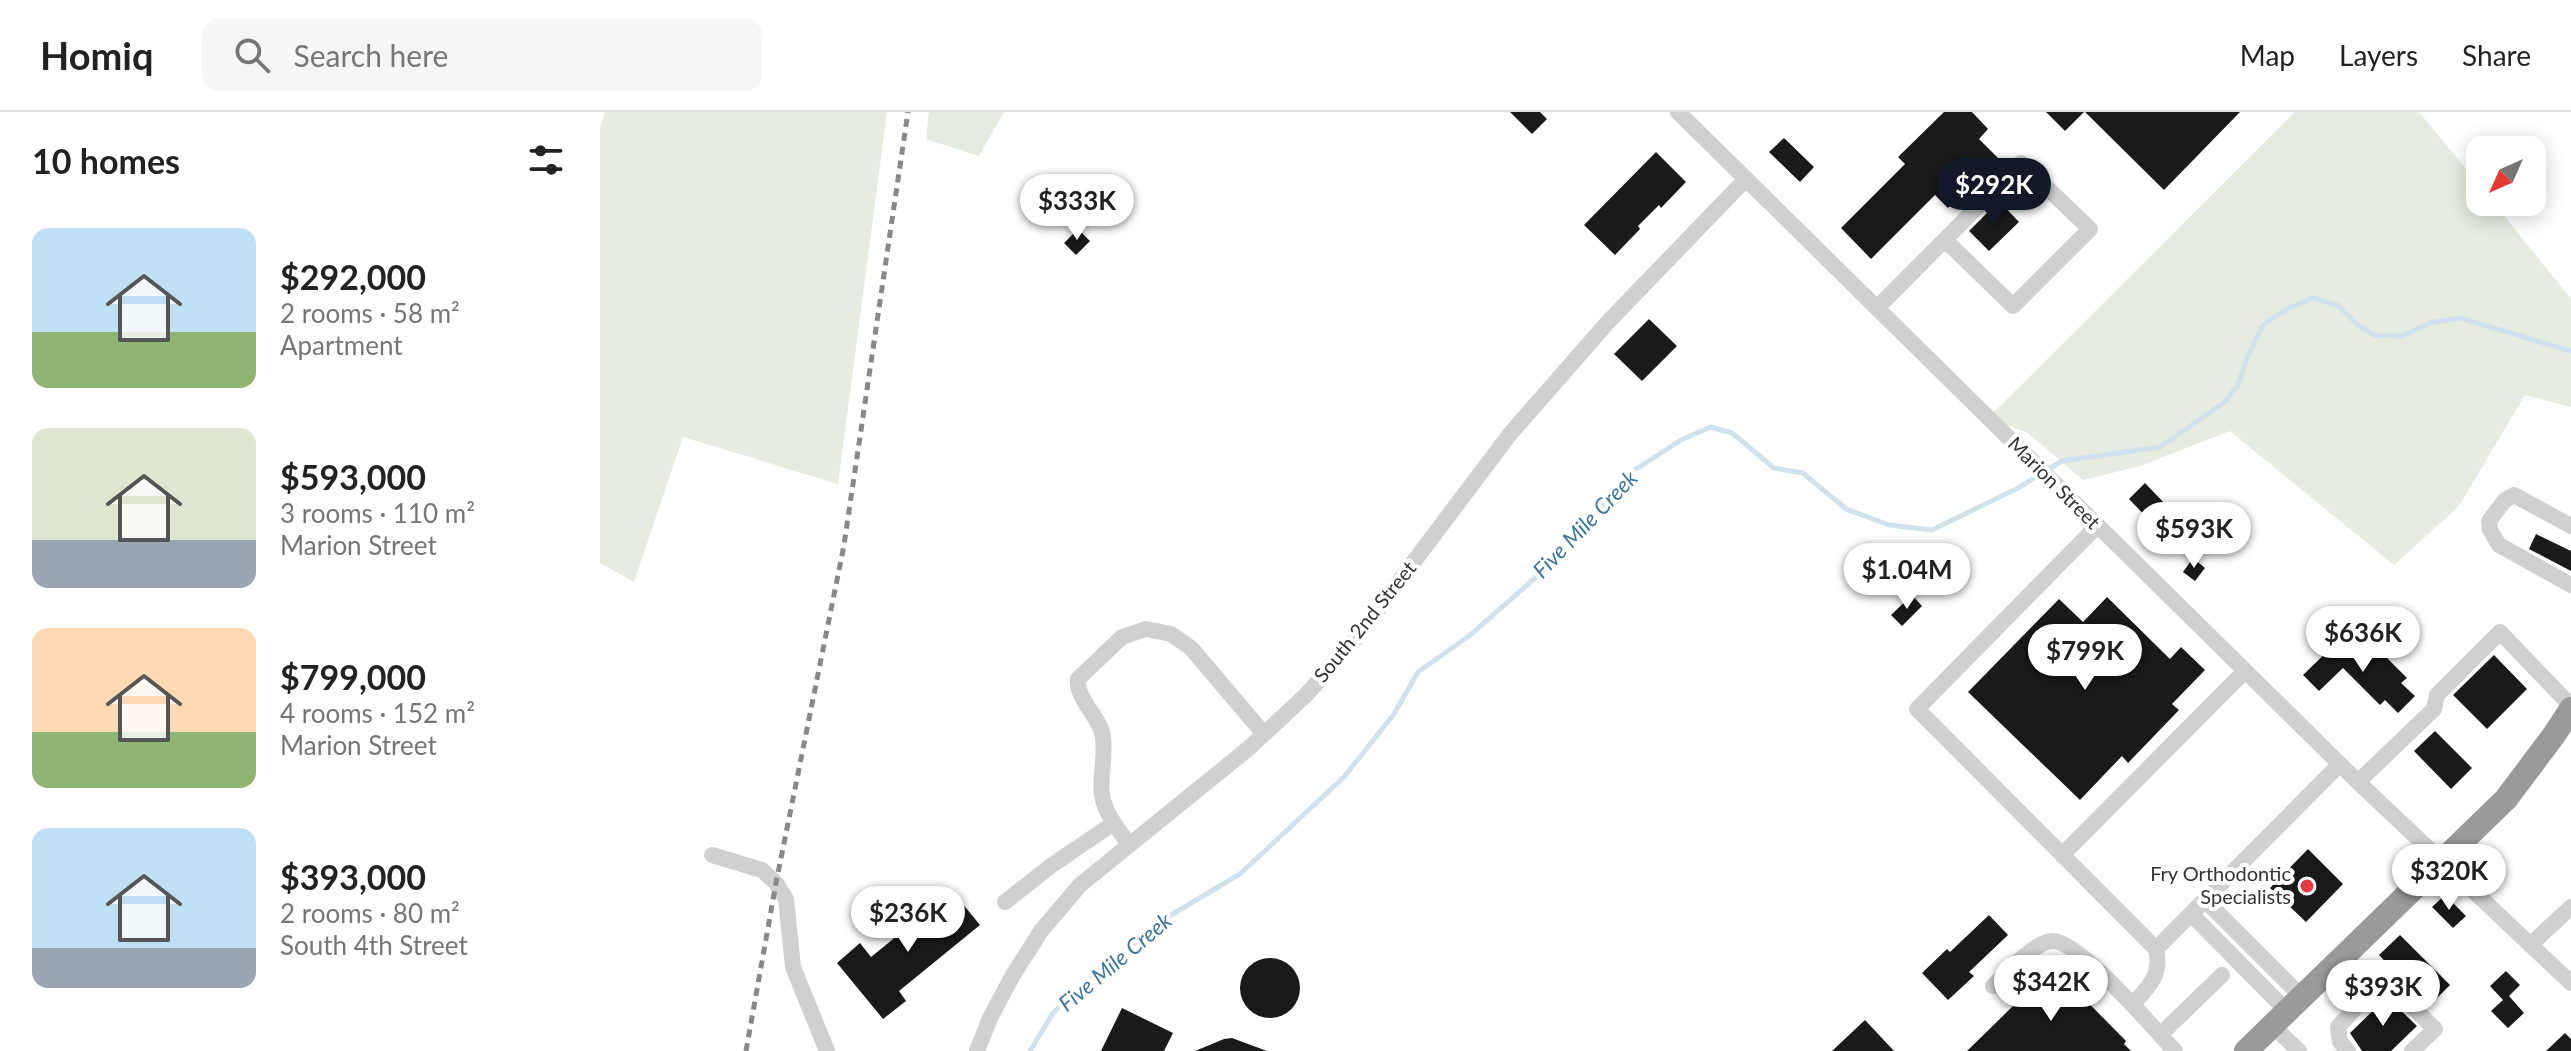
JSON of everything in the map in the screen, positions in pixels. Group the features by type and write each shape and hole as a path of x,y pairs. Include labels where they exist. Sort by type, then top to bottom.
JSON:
{"highway":[{"path":"2246,1051 2506,799 2571,707"}],"street":[{"name":"Marion Street","path":"1678,112 2358,782 2571,983"},
{"path":"1877,308 2021,163 2090,229 2013,306 1945,240"},
{"name":"South 2nd Street","path":"977,1051 1002,996 1041,931 1080,885 1264,734 1307,694 1357,637 1510,434 1608,322 1746,179"},
{"path":"2571,526 2514,495 2505,500 2489,521 2490,530 2499,545 2571,585"},
{"path":"2097,526 1917,709 2156,949 2160,964 2157,976 2132,1005"},
{"path":"1129,845 1101,799 1103,734 1077,688 1078,679 1122,637 1146,629 1171,634 1191,648 1264,734"},
{"path":"2358,782 2434,709 2437,695 2500,632 2571,707"},
{"path":"2062,855 2245,671"},
{"path":"2156,949 2340,764"},
{"path":"1005,902 1114,823"},
{"path":"712,855 762,870 776,883 786,899 793,967 827,1051"},
{"path":"2205,900 2287,1011 2299,1051"},
{"path":"2530,945 2571,907"},
{"path":"2191,914 2287,1011"},
{"path":"1993,986 2036,948 2051,941 2067,945 2081,954 2175,1051"},
{"path":"2344,956 2374,988"},
{"path":"2160,1035 2222,975"},
{"path":"2348,1051 2340,1042 2338,1027 2374,988 2390,985 2435,1029 2412,1051"}],"shaded area":[{"path":"605,112 887,112 838,484 683,437 634,582 600,563 600,128"},
{"path":"929,112 1004,112 979,156 926,139"},
{"path":"2295,112 2419,112 2466,169 2466,216 2504,216 2571,299 2571,407 2525,395 2459,506 2394,565 2230,431 2140,466 2083,480 2028,433 1988,418"}],"building":[{"path":"1510,112 1540,112 1547,119 1532,134"},
{"path":"1944,112 1972,112 1988,129 1979,139 1999,159 1948,208 1935,195 1871,259 1841,228 1905,164 1898,157"},
{"path":"2046,112 2084,112 2065,131"},
{"path":"2085,112 2240,112 2164,190"},
{"path":"1784,138 1814,167 1800,182 1769,152"},
{"path":"1656,152 1686,182 1638,226 1640,229 1615,255 1584,225"},
{"path":"1999,201 2019,222 1989,251 1969,231"},
{"path":"1078,229 1090,241 1076,255 1064,243"},
{"path":"1649,319 1677,346 1642,381 1614,354"},
{"path":"2145,483 2168,507 2152,523 2129,499"},
{"path":"2536,534 2571,551 2571,571 2529,549"},
{"path":"2193,558 2205,568 2195,581 2183,572"},
{"path":"1912,595 1922,606 1902,626 1891,615"},
{"path":"2107,597 2170,659 2181,647 2205,670 2172,704 2179,710 2128,763 2122,756 2080,800 1968,692 2059,599 2083,622"},
{"path":"2339,640 2358,659 2373,644 2407,678 2401,683 2415,696 2398,713 2385,700 2380,705 2343,668 2319,691 2303,675"},
{"path":"2494,655 2527,689 2487,729 2453,695"},
{"path":"2435,731 2472,768 2451,789 2414,751"},
{"path":"2308,849 2343,884 2306,922 2270,888"},
{"path":"952,891 980,925 899,991 906,1001 883,1019 837,963 860,943 871,957"},
{"path":"2445,895 2466,916 2453,928 2432,907"},
{"path":"1989,915 2008,935 1969,972 1974,976 1948,1000 1922,973 1947,949 1950,952"},
{"path":"2400,935 2450,985 2428,1007 2379,955"},
{"path":"1270,958 1292,966 1300,988 1292,1010 1270,1018 1248,1010 1240,988 1248,966"},
{"path":"2053,967 2126,1041 2124,1044 2131,1051 1967,1051"},
{"path":"2506,971 2520,985 2509,996 2524,1013 2508,1028 2491,1011 2503,1000 2490,986"},
{"path":"2387,997 2417,1026 2391,1051 2362,1051 2350,1033"},
{"path":"1122,1008 1173,1033 1164,1051 1101,1051"},
{"path":"1865,1020 1894,1051 1832,1051"},
{"path":"2565,1033 2571,1039 2571,1051 2546,1051"},
{"path":"1232,1038 1267,1051 1195,1051 1224,1039"}],"waterway":[{"name":"Five Mile Creek","path":"1030,1051 1053,1013 1090,979 1166,918 1240,874 1344,777 1394,714 1418,672 1469,636 1542,572 1633,471 1681,440 1711,427 1732,433 1774,468 1803,473 1846,509 1889,525 1932,530 2018,488 2062,461 2160,447 2225,402 2238,385 2263,325 2287,309 2313,298 2339,306 2359,326 2374,335 2401,336 2430,323 2460,318 2571,351"}],"railway":[{"path":"746,1051 776,883 844,545 908,112"}],"place":[{"name":"Fry Orthodontic Specialists","path":"2307,886"}]}
